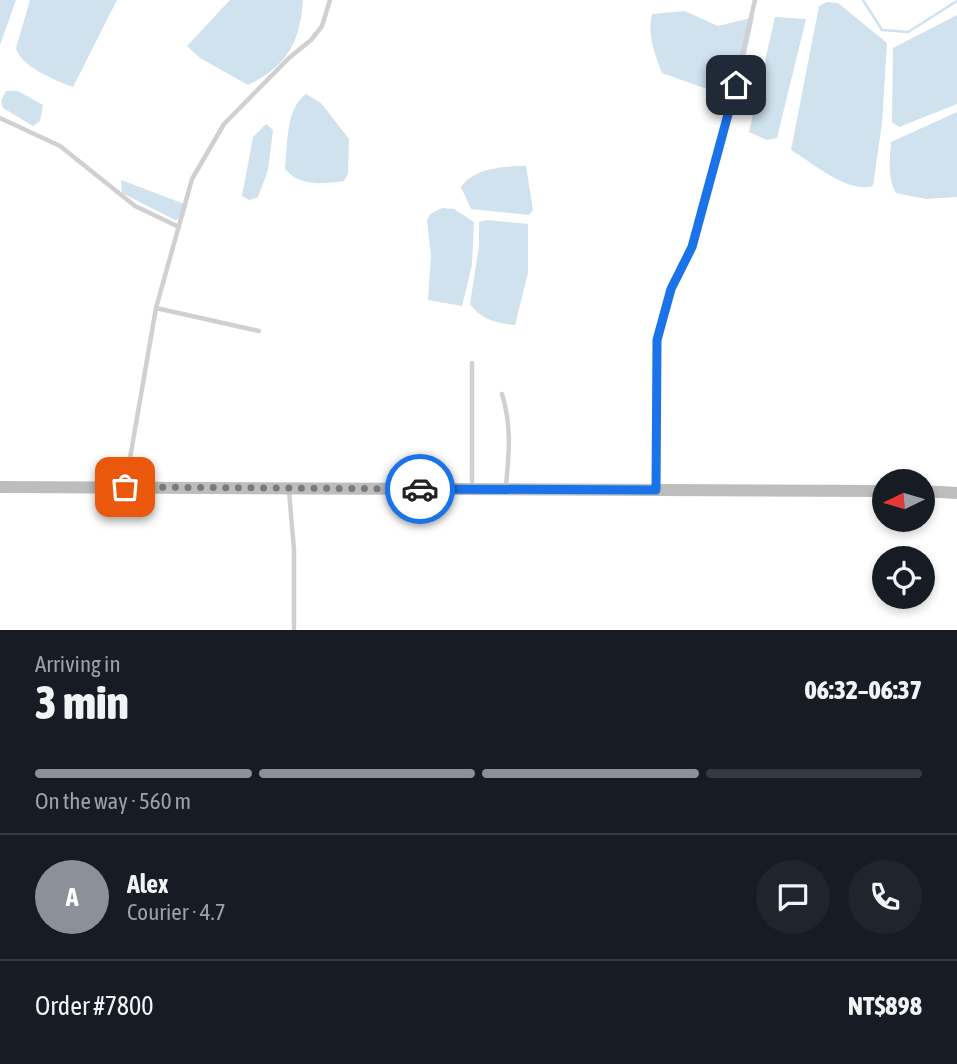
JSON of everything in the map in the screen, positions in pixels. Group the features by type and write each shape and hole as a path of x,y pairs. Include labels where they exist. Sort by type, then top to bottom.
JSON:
{"street":[{"path":"0,487 872,491"},
{"path":"935,492 957,493"}],"lane":[{"path":"125,487 156,308 192,179 224,124 289,58 311,40 322,26 330,0"},
{"path":"656,490 657,340 663,312 692,247 719,155 755,0"},
{"path":"0,118 60,146 108,188 135,206 179,227"},
{"path":"156,308 260,331"},
{"path":"472,363 472,489"},
{"path":"502,394 510,419 511,438 505,489"},
{"path":"289,489 294,550 294,630"}],"water":[{"path":"0,0 16,0 0,45"},
{"path":"30,0 117,0 73,87 31,67 19,55 16,48"},
{"path":"230,0 303,0 299,29 289,52 273,70 248,85 200,58 187,46"},
{"path":"827,2 838,3 887,43 882,123 873,186 863,187 841,181 791,150 819,6"},
{"path":"685,11 718,26 754,17 743,69 731,94 718,93 662,73 651,37 652,14"},
{"path":"957,15 957,104 899,127 892,122 893,48"},
{"path":"775,17 806,19 777,138 767,140 749,132"},
{"path":"6,91 18,91 43,105 40,121 33,126 3,108 1,101"},
{"path":"306,94 321,103 349,139 348,173 344,181 305,181 285,169 291,118 299,101"},
{"path":"957,112 957,197 926,199 896,193 890,175 891,142"},
{"path":"266,124 273,130 268,170 258,197 249,200 242,196 253,137"},
{"path":"526,166 533,210 529,215 471,209 461,187 467,181 490,169"},
{"path":"121,180 187,205 184,217 175,220 122,193"},
{"path":"442,208 454,209 474,222 472,265 462,306 428,300 431,256 427,220 430,214"},
{"path":"487,220 528,224 528,273 515,325 490,320 470,304 479,246 479,222"}],"waterway":[{"path":"863,0 882,30 908,32 957,1"}],"way so far":[{"path":"125,487 420,489"}],"route":[{"path":"420,489 656,490 657,340 671,289 692,247 736,85"}]}
